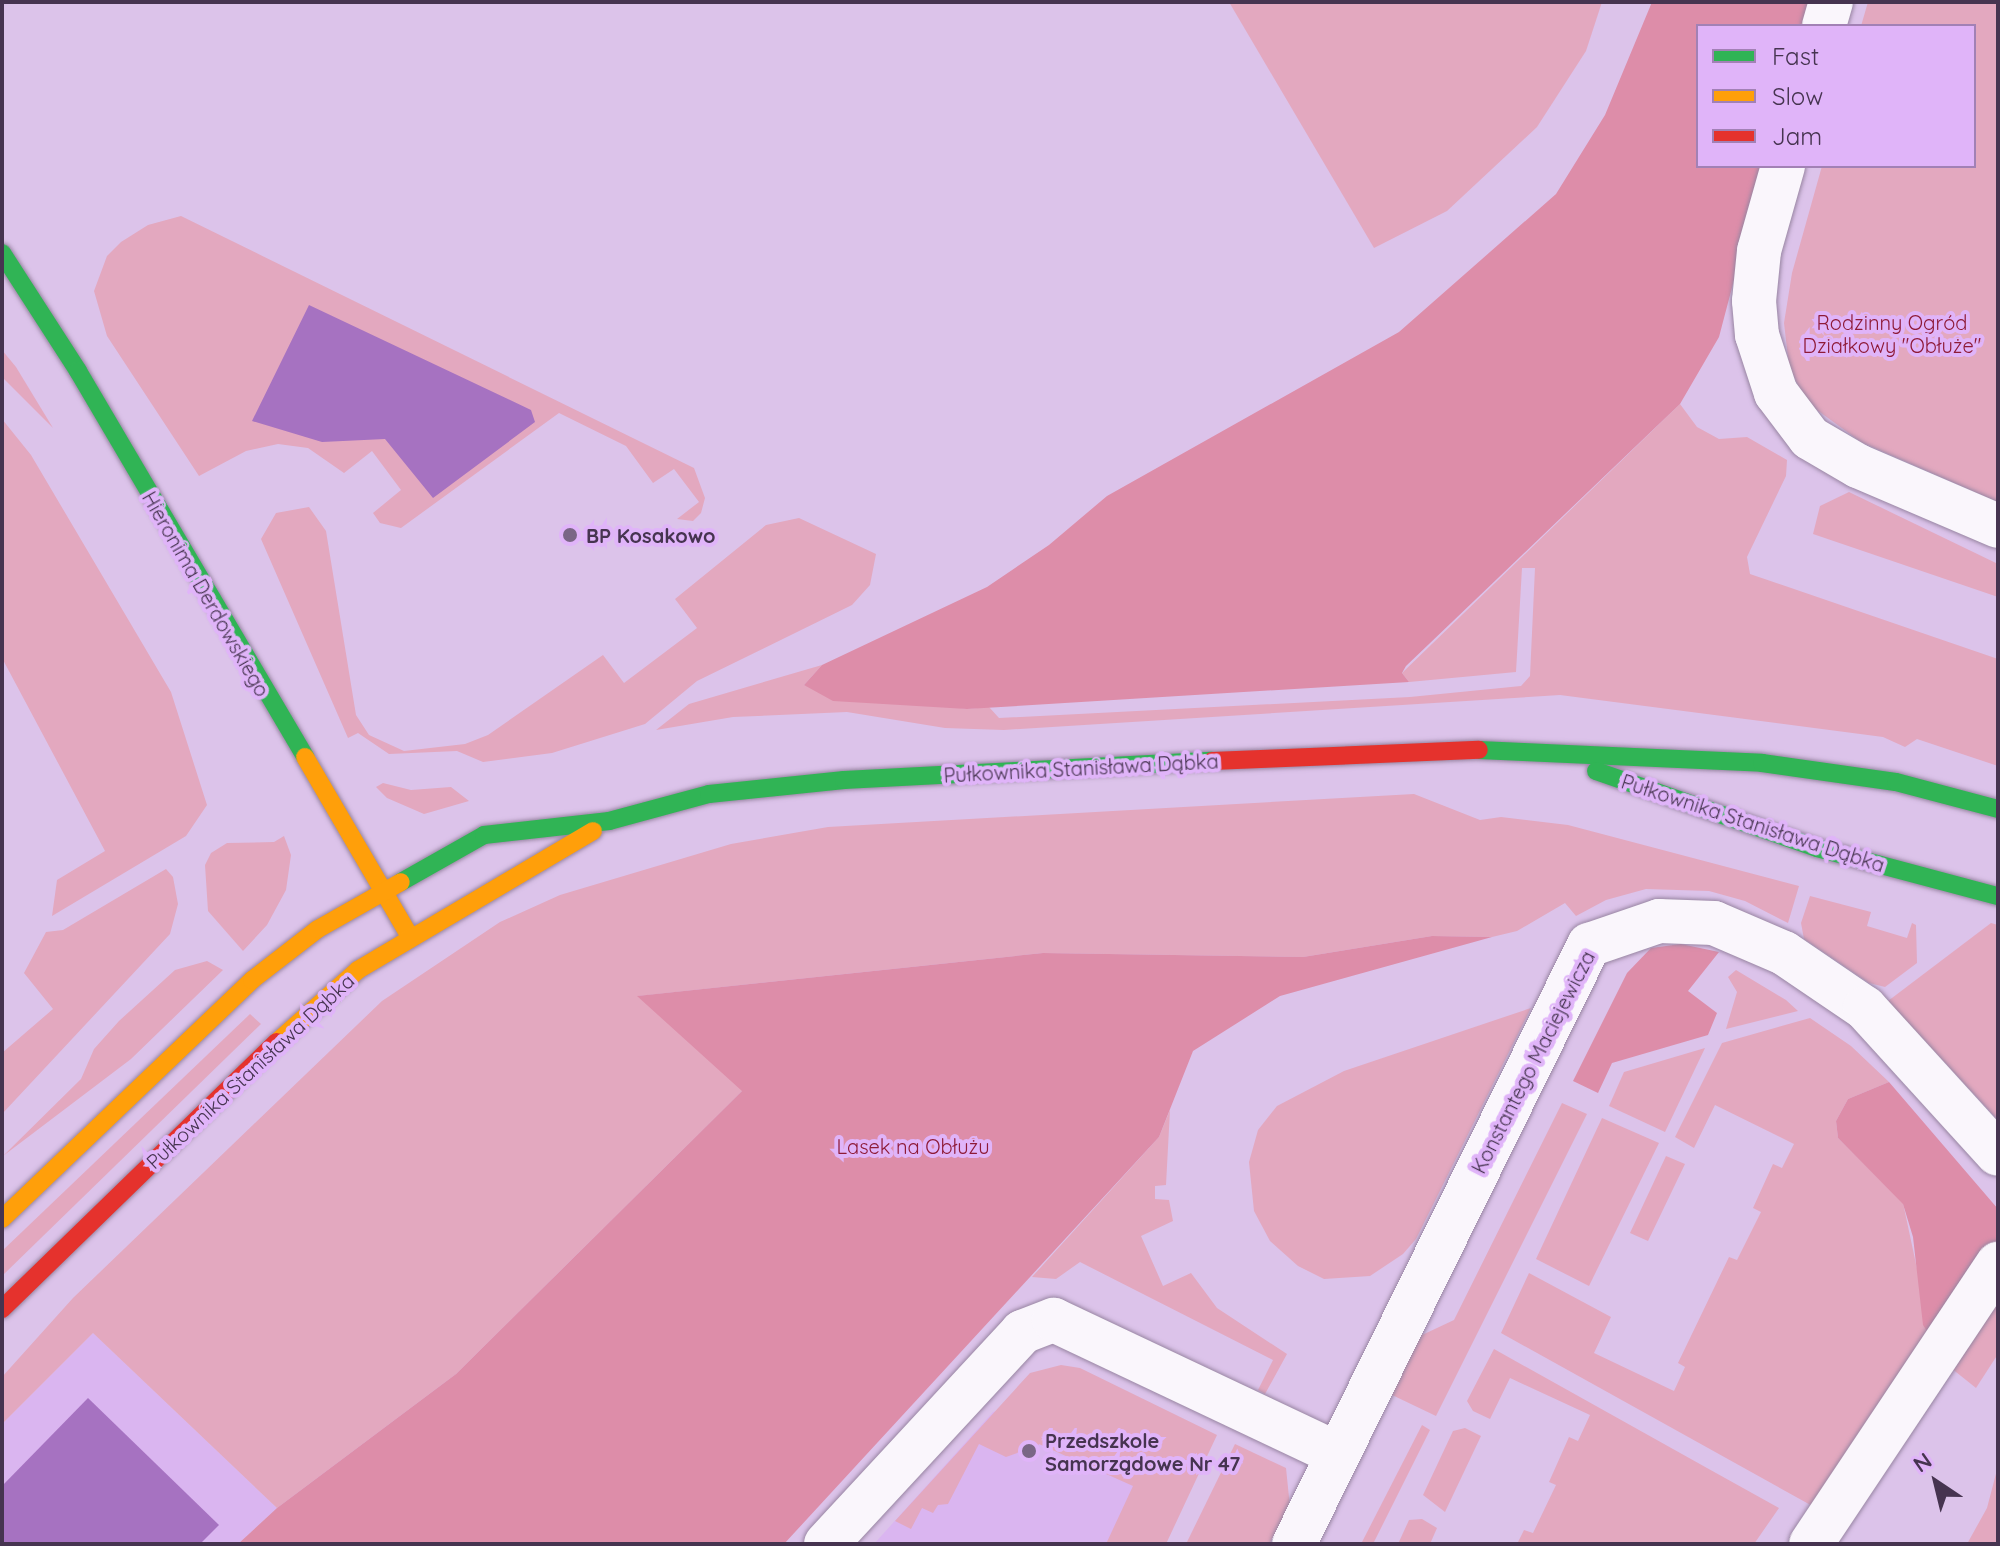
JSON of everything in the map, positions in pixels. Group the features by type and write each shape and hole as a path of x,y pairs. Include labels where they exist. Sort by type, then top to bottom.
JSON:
{"main road":[{"name":"Hieronima Derdowskiego","path":"2,253 78,371 380,891 409,935"},
{"name":"Pułkownika Stanisława Dąbka","path":"2,1219 252,980 380,891 484,835 609,821 709,794 844,780 1382,749 1452,748 1556,757 1762,763 1896,782 1998,809"},
{"name":"Pułkownika Stanisława Dąbka","path":"1556,757 1817,848 1998,896"},
{"name":"Pułkownika Stanisława Dąbka","path":"2,1309 295,1025 358,970 409,935 609,821"}],"street":[{"path":"1825,24 1831,2"},
{"path":"1782,168 1759,251 1754,301 1757,335 1776,393 1810,438 1858,466 1998,526"},
{"name":"Konstantego Maciejewicza","path":"1294,1544 1336,1453 1589,945 1659,921 1714,923 1784,953 1865,1008 1998,1154"},
{"path":"1811,1544 1998,1264"},
{"path":"826,1544 1022,1332 1054,1320 1336,1453"}],"shaded area":[{"path":"309,305 531,410 535,422 433,498 385,439 322,442 252,421"},
{"path":"93,1333 277,1508 238,1544 2,1544 2,1424"},
{"path":"88,1398 219,1525 200,1544 2,1544 2,1486"},
{"name":"Przedszkole Samorządowe Nr 47","path":"1008,1407 1183,1491 1157,1544 874,1544 993,1412"}],"green space":[{"path":"1229,2 1602,2 1586,51 1537,127 1447,211 1374,248"},
{"path":"1652,2 1808,2 1802,24 1696,24 1696,168 1763,168 1719,337 1680,404 1406,666 1402,673 1409,682 967,709 833,701 804,685 822,665 987,587 1049,545 1107,496 1399,332 1556,194 1605,115"},
{"name":"Rodzinny Ogród Działkowy \"Obłuże\"","path":"1868,2 1998,2 1998,502 1861,442 1806,402 1789,366 1784,323 1792,273 1821,168 1976,168 1976,24 1862,24"},
{"path":"181,216 694,468 705,498 701,513 693,521 677,519 699,502 674,469 653,483 626,446 559,413 401,528 380,523 373,513 401,490 372,451 344,473 308,448 278,444 246,451 199,476 107,336 94,291 107,256 121,242 148,225"},
{"path":"2,350 16,367 53,428 2,377"},
{"path":"1680,404 1697,427 1719,439 1747,437 1787,460 1786,476 1747,557 1750,574 1998,659 1998,766 1917,739 1905,747 1883,737 1560,695 1004,730 945,728 847,712 733,717 656,730 689,704 822,665 804,685 967,709 989,707 999,718 1410,697 1521,686 1530,676 1535,568 1522,568 1516,672 1409,682 1402,673"},
{"path":"2,419 31,455 171,692 207,805 186,836 52,916 57,880 105,851 2,658"},
{"path":"1849,492 1998,564 1998,597 1813,534 1820,506"},
{"path":"309,507 326,531 356,715 369,735 404,751 465,744 488,735 603,655 624,683 697,628 675,599 766,525 799,518 876,554 870,585 852,605 697,681 645,724 552,753 483,762 457,751 389,754 358,733 348,738 261,539 276,513"},
{"path":"383,783 411,790 451,787 469,801 424,814 387,798 376,787"},
{"path":"1414,794 1480,820 1501,817 1568,825 1799,886 1788,923 1745,901 1709,891 1646,889 1606,900 1576,916 1565,903 1517,931 1492,937 1432,936 1303,957 1043,953 638,996 743,1090 456,1374 277,1508 93,1333 2,1424 2,1377 73,1298 382,1001 500,922 560,895 731,844 828,827"},
{"path":"284,836 291,855 286,890 267,925 243,951 208,911 205,865 211,853 227,843 274,842"},
{"path":"166,869 173,877 178,904 170,934 2,1114 2,1053 53,1009 24,973 46,932 63,930"},
{"path":"1810,896 1871,912 1867,926 1907,938 1912,923 1916,925 1917,963 1885,987 1869,983 1804,939 1801,923"},
{"path":"1991,923 1998,925 1998,1120 1888,1001"},
{"name":"Lasek na Obłużu","path":"1432,936 1492,937 1280,996 1193,1051 1159,1137 784,1544 238,1544 277,1508 456,1374 742,1091 637,996 1043,953 1303,957"},
{"path":"1681,944 1719,952 1688,991 1717,1013 1708,1035 1612,1063 1598,1093 1573,1081 1627,973 1651,948"},
{"path":"207,961 223,970 131,1059 3,1156 81,1079 94,1049 119,1021 175,970"},
{"path":"1736,970 1786,1000 1798,1011 1726,1029 1737,992 1728,977"},
{"path":"1531,1008 1416,1239 1403,1254 1370,1276 1324,1279 1298,1266 1270,1241 1254,1211 1249,1162 1258,1130 1277,1106 1344,1071"},
{"path":"250,1014 261,1024 2,1276 2,1251"},
{"path":"1810,1018 1851,1046 1889,1082 1848,1099 1836,1121 1838,1138 1903,1203 1932,1339 1816,1508 1501,1333 1529,1273 1611,1317 1594,1353 1674,1391 1685,1367 1678,1363 1729,1257 1737,1260 1761,1212 1753,1208 1773,1164 1782,1168 1794,1144 1715,1105 1694,1148 1675,1137 1722,1043"},
{"path":"1705,1048 1665,1132 1609,1106 1624,1072"},
{"path":"1889,1082 1998,1209 1998,1244 1932,1339 1923,1325 1913,1237 1903,1204 1838,1138 1836,1121 1848,1099"},
{"path":"1562,1103 1587,1114 1436,1416 1390,1394 1420,1336 1454,1320"},
{"path":"1170,1110 1166,1185 1155,1186 1155,1199 1169,1200 1173,1221 1141,1236 1163,1286 1191,1273 1217,1308 1287,1354 1265,1394 1258,1390 1273,1360 1080,1262 1056,1279 1032,1277 1159,1137"},
{"path":"1602,1118 1659,1143 1589,1286 1536,1259"},
{"path":"1666,1156 1685,1164 1648,1241 1630,1233"},
{"path":"1998,1286 1998,1354 1976,1388 1951,1368"},
{"path":"1494,1349 1779,1508 1754,1544 1517,1544 1524,1530 1533,1533 1556,1485 1549,1482 1569,1437 1578,1441 1590,1415 1510,1378 1490,1419 1473,1411 1467,1401"},
{"path":"1061,1365 1080,1368 1217,1435 1166,1544 1106,1544 1133,1486 1039,1444 1033,1453 1028,1449 1006,1457 979,1444 948,1504 938,1505 933,1513 922,1508 911,1529 895,1521 1030,1373"},
{"path":"1422,1425 1430,1430 1373,1544 1361,1544"},
{"path":"1465,1428 1481,1436 1445,1512 1423,1495 1453,1431"},
{"path":"1235,1444 1286,1468 1290,1507 1269,1544 1186,1544"},
{"path":"1998,1466 1998,1544 1967,1544 1987,1508"},
{"path":"1422,1519 1437,1528 1430,1544 1398,1544 1409,1520"}],"traffic: fast":[{"path":"2,253 78,371 305,757"},
{"path":"1479,750 1762,763 1896,782 1998,809"},
{"path":"401,882 484,835 609,821 709,794 844,780 1212,761"},
{"path":"1596,771 1817,848 1998,896"}],"traffic: slow":[{"path":"305,757 409,935"},
{"path":"277,1042 358,970 593,831"},
{"path":"2,1219 252,980 318,929 401,882"}],"traffic: jam":[{"path":"1212,761 1479,750"},
{"path":"2,1309 277,1042"}],"place":[{"name":"BP Kosakowo","path":"570,535"},
{"name":"Przedszkole Samorządowe Nr 47","path":"1029,1451"}]}
